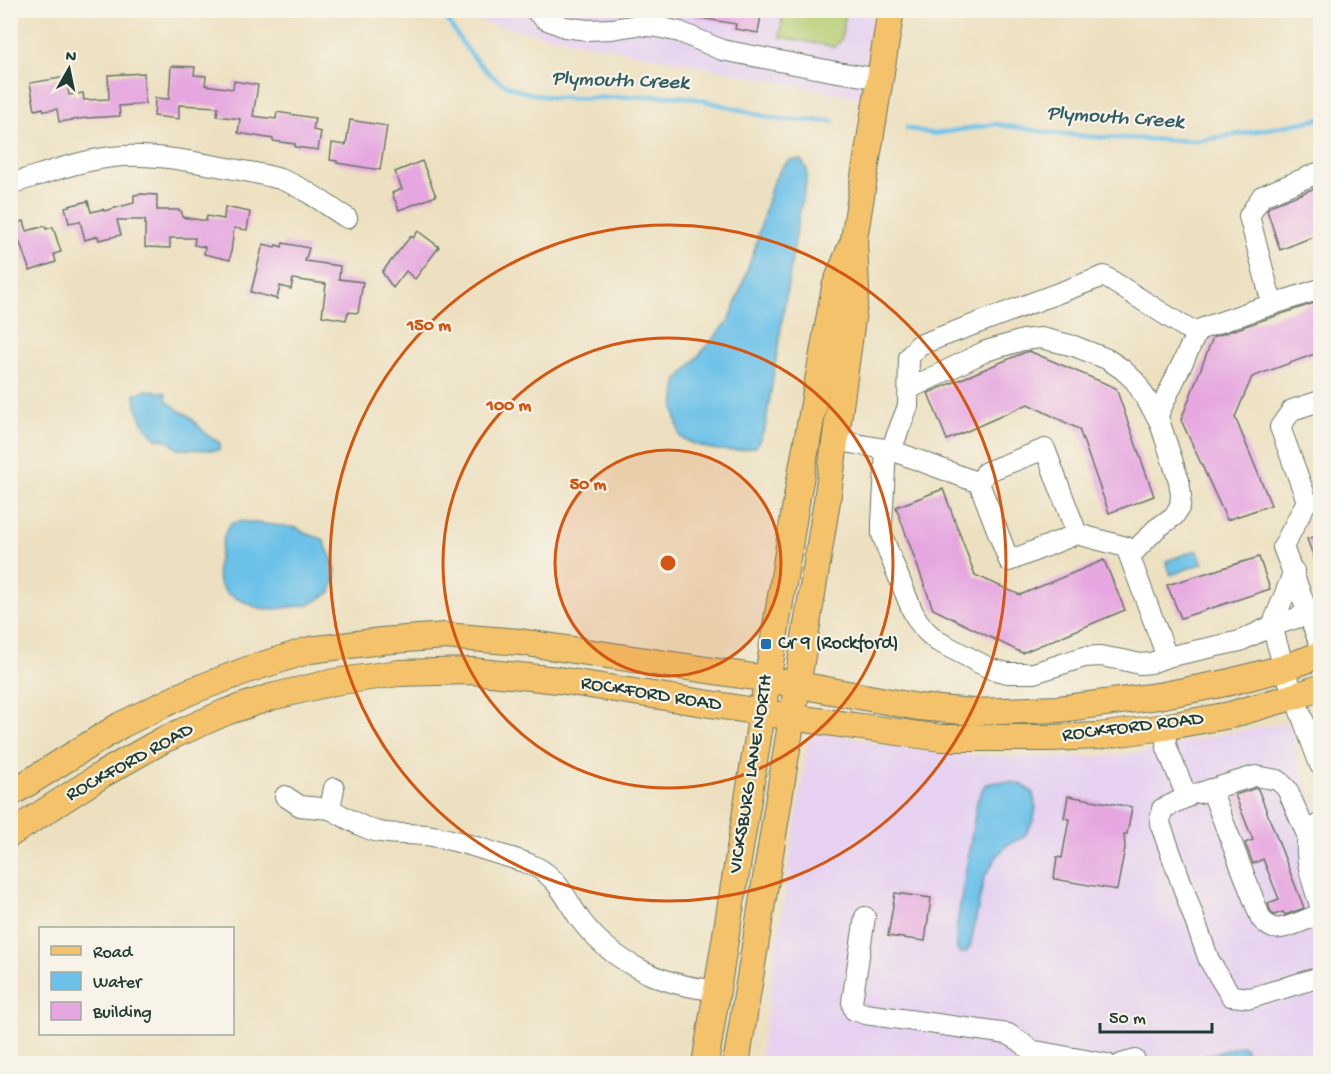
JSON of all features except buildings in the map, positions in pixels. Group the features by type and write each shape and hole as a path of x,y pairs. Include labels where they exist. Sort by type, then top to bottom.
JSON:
{"main road":[{"name":"VICKSBURG LANE NORTH","path":"736,1064 836,440 856,290 854,239 891,10"},
{"name":"VICKSBURG LANE NORTH","path":"705,1064 797,497 835,287 854,239"},
{"name":"ROCKFORD ROAD","path":"10,794 121,725 189,692 310,650 381,641 445,636 520,642 766,679 918,707 973,712 1059,709 1158,696 1226,683 1284,668 1320,655"},
{"name":"ROCKFORD ROAD","path":"10,834 103,774 163,740 226,712 334,682 399,673 471,671 558,680 941,738 1050,738 1164,727 1230,715 1320,687"}],"street":[{"path":"535,10 545,19 565,27 587,30 637,25 658,27 680,32 722,50 880,79"},
{"path":"10,184 81,162 113,157 166,158 246,171 280,180 312,194 347,218"},
{"path":"1272,304 1249,216 1262,196 1320,172"},
{"path":"1314,622 1272,627 1240,641 1167,657 1151,663 1140,664 1100,656 1084,657 1034,673 1021,674 991,669 938,641 926,631 912,610 882,534 889,449 908,406 909,357 919,345 1104,276 1191,331 1320,289"},
{"path":"1157,417 1197,330"},
{"path":"909,389 986,351 1023,340 1041,338 1074,346 1107,359 1122,369 1135,381 1157,417 1179,481 1181,495 1180,506 1174,516 1156,529 1130,556"},
{"path":"1320,401 1292,410 1280,427 1314,500 1284,547 1314,622 1320,645"},
{"path":"836,440 889,449 979,483 1008,561 1077,534 1126,547 1167,657"},
{"path":"979,483 986,472 1045,449 1077,534"},
{"path":"1294,571 1272,627 1284,668 1320,765"},
{"path":"1164,727 1167,748 1187,797"},
{"path":"1320,906 1307,848 1314,830 1287,789 1278,780 1255,776 1187,797 1162,809 1160,823 1209,960 1231,996 1251,998 1320,977"},
{"path":"330,809 334,788"},
{"path":"1211,789 1265,924 1272,928 1280,928 1320,914"},
{"path":"285,796 300,806 330,809 379,832 425,835 455,840 538,867 554,880 583,923 605,947 632,967 661,980 693,989 717,990"},
{"path":"865,917 852,1002 854,1010 865,1014 1008,1034 1021,1042 1029,1057 1107,1064"},
{"path":"1121,1064 1135,1060 1136,1064"}],"shaded area":[{"path":"475,10 873,11 861,98 474,21"},
{"path":"1290,722 1298,762 1320,823 1320,1063 759,1064 810,730 913,749 971,755 1092,757 1145,752 1202,738"}],"green space":[{"path":"783,11 846,11 841,40 835,47 780,37"}],"water":[{"path":"790,160 801,160 807,169 806,184 765,428 756,447 726,451 698,445 680,437 674,409 677,381 730,319 755,248 772,184 782,167"},
{"path":"146,390 166,393 166,400 188,415 208,436 220,443 219,450 178,449 167,440 157,439 145,426 136,407 135,394"},
{"path":"240,521 298,528 304,533 323,539 336,572 331,592 309,605 274,609 258,608 227,594 219,583 217,569 226,531 231,524"},
{"path":"1197,550 1203,563 1171,575 1166,561"},
{"path":"995,782 1023,785 1033,793 1036,808 1033,821 1024,837 1008,844 997,856 984,878 970,947 966,952 961,953 957,950 956,930 977,802 985,785"},
{"path":"1240,1046 1245,1047 1246,1054 1234,1062 1186,1063 1191,1060"}],"waterway":[{"name":"Plymouth Creek","path":"442,10 459,38 479,63 495,78 514,89 561,98 684,97 780,119 833,121"},
{"name":"Plymouth Creek","path":"907,128 934,134 996,124 1095,137 1195,141 1320,119"}],"place":[{"name":"Cr 9 (Rockford)","path":"766,644"}]}
